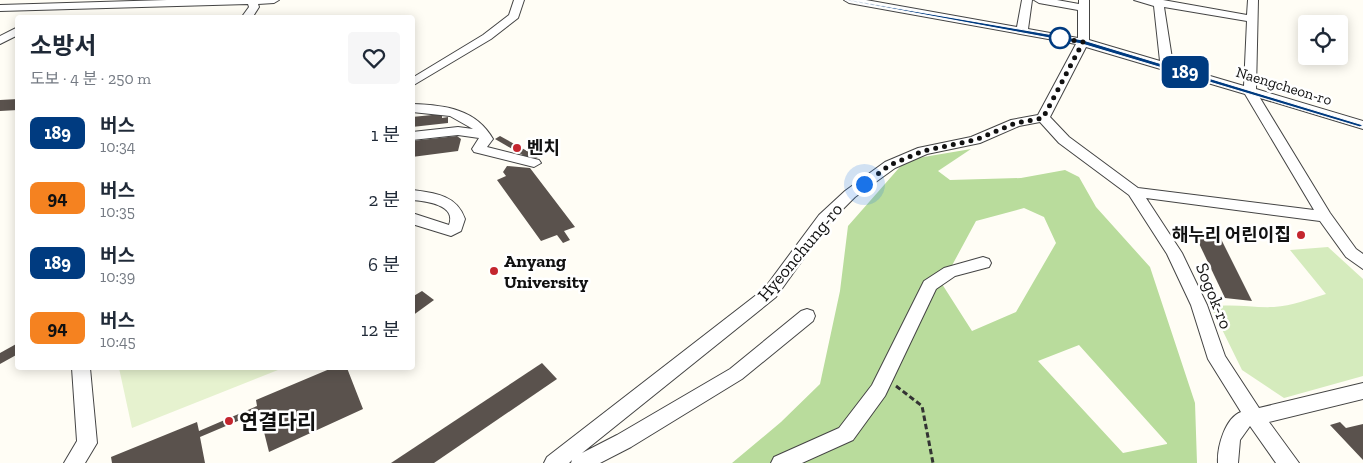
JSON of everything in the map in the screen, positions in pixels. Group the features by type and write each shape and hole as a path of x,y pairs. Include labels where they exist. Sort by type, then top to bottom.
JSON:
{"street":[{"path":"248,15 254,7 252,0"},
{"path":"0,8 274,0"},
{"path":"415,81 487,37 514,16 519,0"},
{"name":"Naengcheon-ro","path":"849,0 906,5 1022,31 1083,42 1363,125"},
{"path":"1022,31 1027,0"},
{"path":"1039,0 1084,4 1083,42 1043,118"},
{"path":"1140,0 1252,19"},
{"path":"1253,0 1250,92 1325,218 1351,253 1363,263"},
{"path":"1159,2 1167,67"},
{"path":"38,15 46,8"},
{"path":"0,41 15,32"},
{"path":"415,108 450,111 475,123 486,139 479,149 534,163"},
{"name":"Sogok-ro","path":"1043,118 1064,140 1134,192 1174,253 1199,305 1217,359 1275,448 1289,463"},
{"name":"Hyeonchung-ro","path":"554,463 770,293 824,219 850,194 890,165 923,151 975,140 1016,123 1043,118"},
{"path":"415,136 458,131 484,135"},
{"path":"1134,192 1325,218"},
{"path":"415,195 435,197 450,204 456,212 459,224 456,229 451,231 415,219"},
{"path":"781,463 846,434 879,390 920,302 930,285 950,272 983,264"},
{"path":"581,463 624,441 736,374 807,316"},
{"path":"74,463 87,443 81,370"},
{"path":"1228,463 1227,454 1237,427 1243,420 1254,415 1363,391"}],"path":[{"path":"885,377 922,406 934,463"}],"green space":[{"path":"971,149 938,171 950,180 1021,178 1065,170 1079,177 1096,207 1150,267 1195,403 1197,463 732,463 781,422 820,384 840,291 848,226 906,160","holes":["1024,208 1044,217 1056,243 1016,312 972,331 942,284 976,221","1079,345 1167,443 1167,444 1123,453 1038,361"]},
{"path":"1328,247 1363,279 1363,376 1284,398 1242,370 1211,307 1227,305 1281,306 1326,294 1290,250"},
{"path":"119,370 278,370 132,428"}],"building":[{"path":"15,99 15,110 0,111 0,100"},
{"path":"442,114 442,118 448,117 448,123 415,127 415,117"},
{"path":"457,136 461,139 458,151 415,157 415,141"},
{"name":"벤치","path":"500,136 538,157 533,161 495,139"},
{"path":"507,166 530,168 575,227 564,231 570,240 563,243 557,235 541,241 497,180 506,176 503,172"},
{"path":"1194,233 1219,235 1252,301 1225,298"},
{"path":"422,291 434,300 415,314 415,295"},
{"path":"15,345 15,356 0,364 0,353"},
{"path":"542,363 557,379 434,463 391,463"},
{"path":"327,370 348,370 363,409 269,452 259,412 200,437 205,463 112,463 111,457 197,422 199,431 257,406 256,400"},
{"path":"1340,422 1346,428 1363,424 1363,460 1330,425"}],"bus line":[{"name":"189","path":"849,0 1083,42 1363,125"}],"place":[{"name":"벤치","path":"517,148"},
{"name":"해누리 어린이집","path":"1301,235"},
{"name":"Anyang University","path":"494,271"},
{"name":"연결다리","path":"229,421"}],"route":[{"path":"864,184 890,165 923,151 975,140 1016,123 1043,118 1083,42 1054,37 1060,38"}]}
